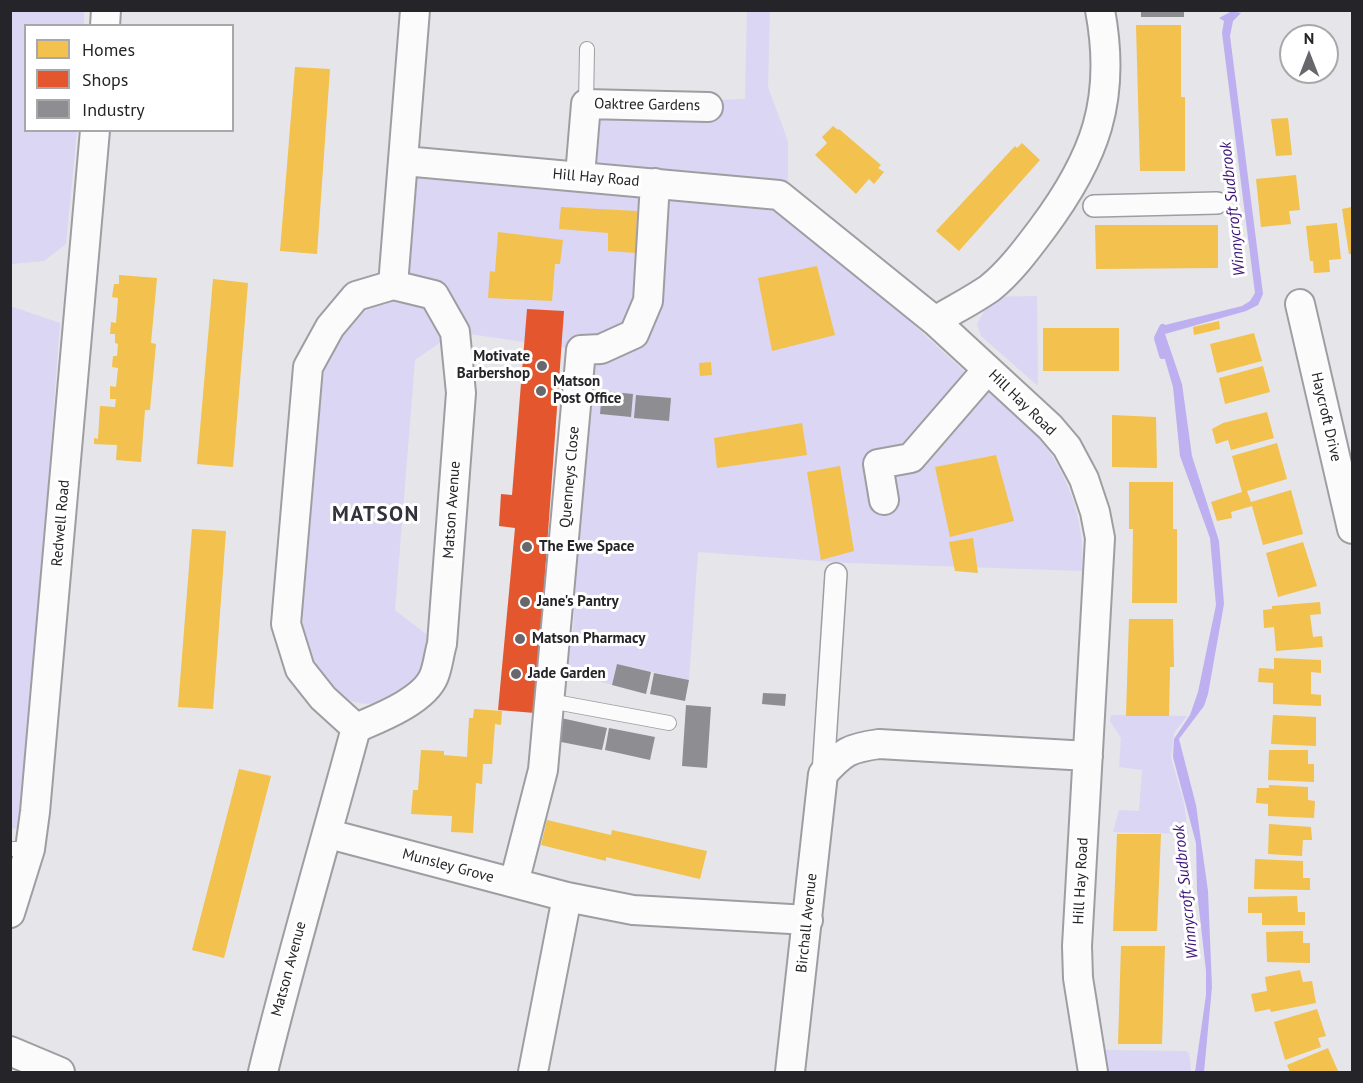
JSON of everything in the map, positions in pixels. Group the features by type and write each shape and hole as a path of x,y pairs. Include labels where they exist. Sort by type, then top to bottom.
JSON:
{"street":[{"path":"356,728 323,698 300,669 286,624 308,367 330,327 356,296 393,285 415,10"},
{"path":"934,321 990,287 1027,249 1060,205 1091,150 1102,108 1105,76 1106,54 1100,10"},
{"name":"Oaktree Gardens","path":"580,176 586,104 708,107"},
{"name":"Redwell Road","path":"10,913 43,730 95,132"},
{"name":"Hill Hay Road","path":"404,161 779,195 934,321 1050,427 1067,447 1084,479 1095,512 1100,538 1078,978 1093,1072"},
{"name":"Quenneys Close","path":"514,883 543,770 581,350 601,349 634,334 648,301 655,183"},
{"path":"1094,206 1217,203"},
{"name":"Matson Avenue","path":"263,1072 292,954 328,834 356,728 395,710 422,692 434,678 442,644 461,393 456,332 434,295 393,285"},
{"name":"Haycroft Drive","path":"1300,304 1353,529"},
{"path":"884,500 878,464 911,458 987,370"},
{"name":"Birchall Avenue","path":"790,1072 823,774 836,574"},
{"path":"823,774 842,753 856,747 879,744 1088,756"},
{"name":"Munsley Grove","path":"328,834 567,897 633,910 808,920"},
{"path":"533,1072 567,897"},
{"path":"10,1051 60,1072"}],"lane":[{"path":"586,104 587,49"},
{"path":"550,701 669,723"}],"shaded area":[{"path":"11,10 84,11 84,24 24,24 24,132 77,132 66,244 44,261 11,264"},
{"path":"747,11 770,11 768,87 788,141 788,191 783,199 973,379 1021,419 1042,442 1059,468 1072,496 1079,524 1083,571 848,563 698,552 689,680 617,664 612,685 560,670 563,639 573,630 575,598 568,590 581,350 455,332 434,295 393,285 404,161 580,176 586,104 745,99"},
{"path":"1232,11 1241,13 1233,21 1230,36 1263,294 1258,305 1246,311 1165,334 1182,384 1192,456 1219,541 1224,604 1204,706 1179,739 1196,805 1208,891 1212,987 1204,1072 1195,1072 1206,995 1206,971 1197,891 1196,843 1173,757 1174,739 1190,715 1198,692 1216,605 1210,538 1180,456 1173,387 1157,332 1159,327 1242,306 1250,301 1255,293 1222,33 1224,21 1219,18"},
{"path":"381,294 425,306 448,337 415,360 395,610 435,641 424,667 413,684 384,701 372,704 349,700 338,694 320,676 313,665 304,635 302,579 322,370 349,316"},
{"path":"1037,296 1038,386 981,336 977,324 992,297"},
{"path":"10,306 60,323 33,688 18,827 11,830"},
{"path":"1111,715 1187,716 1174,733 1171,758 1184,803 1188,834 1113,832 1119,810 1139,811 1142,770 1119,767 1121,738 1110,721"},
{"path":"1102,1050 1186,1051 1189,1053 1191,1072 1093,1072"}],"building: Homes":[{"path":"1136,25 1181,25 1181,97 1185,97 1185,171 1140,171"},
{"path":"295,67 330,69 317,254 280,251"},
{"path":"1288,118 1292,155 1276,156 1271,119"},
{"path":"833,126 881,165 878,168 884,172 874,184 869,179 856,194 815,155 827,143 822,137"},
{"path":"1022,143 1040,160 959,251 936,231 1015,146 1017,148"},
{"path":"1296,175 1300,210 1289,211 1291,224 1261,227 1256,179"},
{"path":"561,207 637,211 636,253 608,251 608,233 559,229"},
{"path":"1352,207 1352,254 1349,254 1342,209"},
{"path":"1337,223 1341,259 1329,260 1330,272 1314,273 1313,261 1310,261 1306,226"},
{"path":"1095,225 1218,225 1218,268 1096,269"},
{"path":"498,232 563,240 560,264 555,264 552,301 488,298 490,271 495,272"},
{"path":"817,266 835,335 772,351 758,278"},
{"path":"119,275 157,278 151,343 156,344 150,410 145,410 141,462 116,460 117,445 94,444 94,438 98,439 100,406 115,407 116,399 110,399 110,386 116,387 118,368 112,367 113,356 117,356 118,344 115,343 115,334 110,334 111,322 116,323 118,298 112,297 114,284 119,284"},
{"path":"213,279 248,283 233,467 197,464"},
{"path":"1219,321 1220,329 1194,335 1193,327"},
{"path":"1043,328 1119,328 1119,371 1043,371"},
{"path":"1254,333 1262,361 1217,373 1210,344"},
{"path":"711,362 712,375 700,376 699,363"},
{"path":"1263,366 1270,392 1225,404 1219,378"},
{"path":"1267,412 1274,438 1231,450 1228,440 1216,444 1212,429 1223,423"},
{"path":"1112,415 1156,417 1157,468 1112,467"},
{"path":"802,423 807,455 717,468 714,438"},
{"path":"1277,443 1287,479 1247,491 1251,502 1291,490 1303,534 1263,545 1252,506 1231,512 1232,518 1217,521 1211,502 1242,492 1232,456"},
{"path":"996,455 1014,521 950,537 935,467"},
{"path":"840,466 854,551 821,560 807,472"},
{"path":"1129,482 1173,482 1173,529 1177,529 1177,603 1132,603 1133,529 1129,529"},
{"path":"192,529 226,531 213,709 178,707"},
{"path":"973,538 978,573 955,571 949,542"},
{"path":"1303,542 1317,586 1278,597 1266,553"},
{"path":"1320,602 1321,614 1310,615 1313,637 1322,636 1323,647 1276,651 1274,627 1264,628 1263,610 1272,609 1272,606"},
{"path":"1129,619 1173,619 1174,667 1170,667 1169,716 1126,716"},
{"path":"1274,658 1321,660 1321,673 1311,672 1311,694 1321,695 1321,706 1273,704 1273,683 1258,682 1259,668 1274,669"},
{"path":"474,709 502,711 501,725 495,724 492,764 483,764 482,784 476,783 473,833 451,832 452,816 411,814 413,790 418,790 421,750 444,751 444,755 467,757 469,718 473,718"},
{"path":"1273,715 1316,717 1316,746 1271,744"},
{"path":"1269,750 1308,750 1308,764 1314,764 1314,782 1268,780"},
{"path":"239,769 271,776 224,958 192,950"},
{"path":"1269,785 1308,787 1308,800 1315,801 1314,818 1268,816 1268,804 1256,803 1257,788 1269,788"},
{"path":"547,820 611,835 612,830 707,851 700,879 606,857 606,861 541,845"},
{"path":"1269,824 1311,827 1312,840 1303,840 1302,856 1268,854"},
{"path":"1117,834 1161,834 1157,931 1113,931"},
{"path":"1255,859 1303,861 1303,878 1310,878 1310,890 1254,889"},
{"path":"1297,896 1298,912 1305,912 1305,925 1262,925 1262,913 1248,913 1248,897"},
{"path":"1303,931 1303,943 1310,943 1310,963 1267,962 1266,932"},
{"path":"1121,946 1165,946 1162,1044 1118,1044"},
{"path":"1300,970 1303,982 1312,981 1316,1003 1271,1012 1270,1009 1255,1012 1251,994 1267,991 1265,977"},
{"path":"1317,1009 1326,1036 1318,1038 1321,1047 1285,1060 1274,1022"},
{"path":"1328,1048 1338,1071 1290,1072 1287,1065"}],"building: Shops":[{"path":"527,309 564,311 535,713 498,710 515,528 499,526 501,494 512,495"}],"building: Industry":[{"path":"1141,10 1184,10 1184,17 1141,17"},
{"path":"602,391 633,394 631,417 600,414"},
{"path":"636,395 671,398 669,421 634,418"},
{"path":"617,664 651,672 646,694 612,685"},
{"path":"654,673 689,680 685,701 650,694"},
{"path":"763,693 786,694 785,706 762,704"},
{"path":"686,705 711,707 707,768 682,766"},
{"path":"561,718 607,728 602,750 556,741"},
{"path":"609,728 655,737 650,760 605,750"}],"waterway":[{"name":"Winnycroft Sudbrook","path":"1163,328 1158,338 1163,355"}],"place":[{"name":"Motivate Barbershop","path":"542,366"},
{"name":"Matson Post Office","path":"541,391"},
{"name":"The Ewe Space","path":"527,547"},
{"name":"Jane's Pantry","path":"525,602"},
{"name":"Matson Pharmacy","path":"520,639"},
{"name":"Jade Garden","path":"516,674"}],"district":[{"name":"MATSON","path":"376,515"}]}
